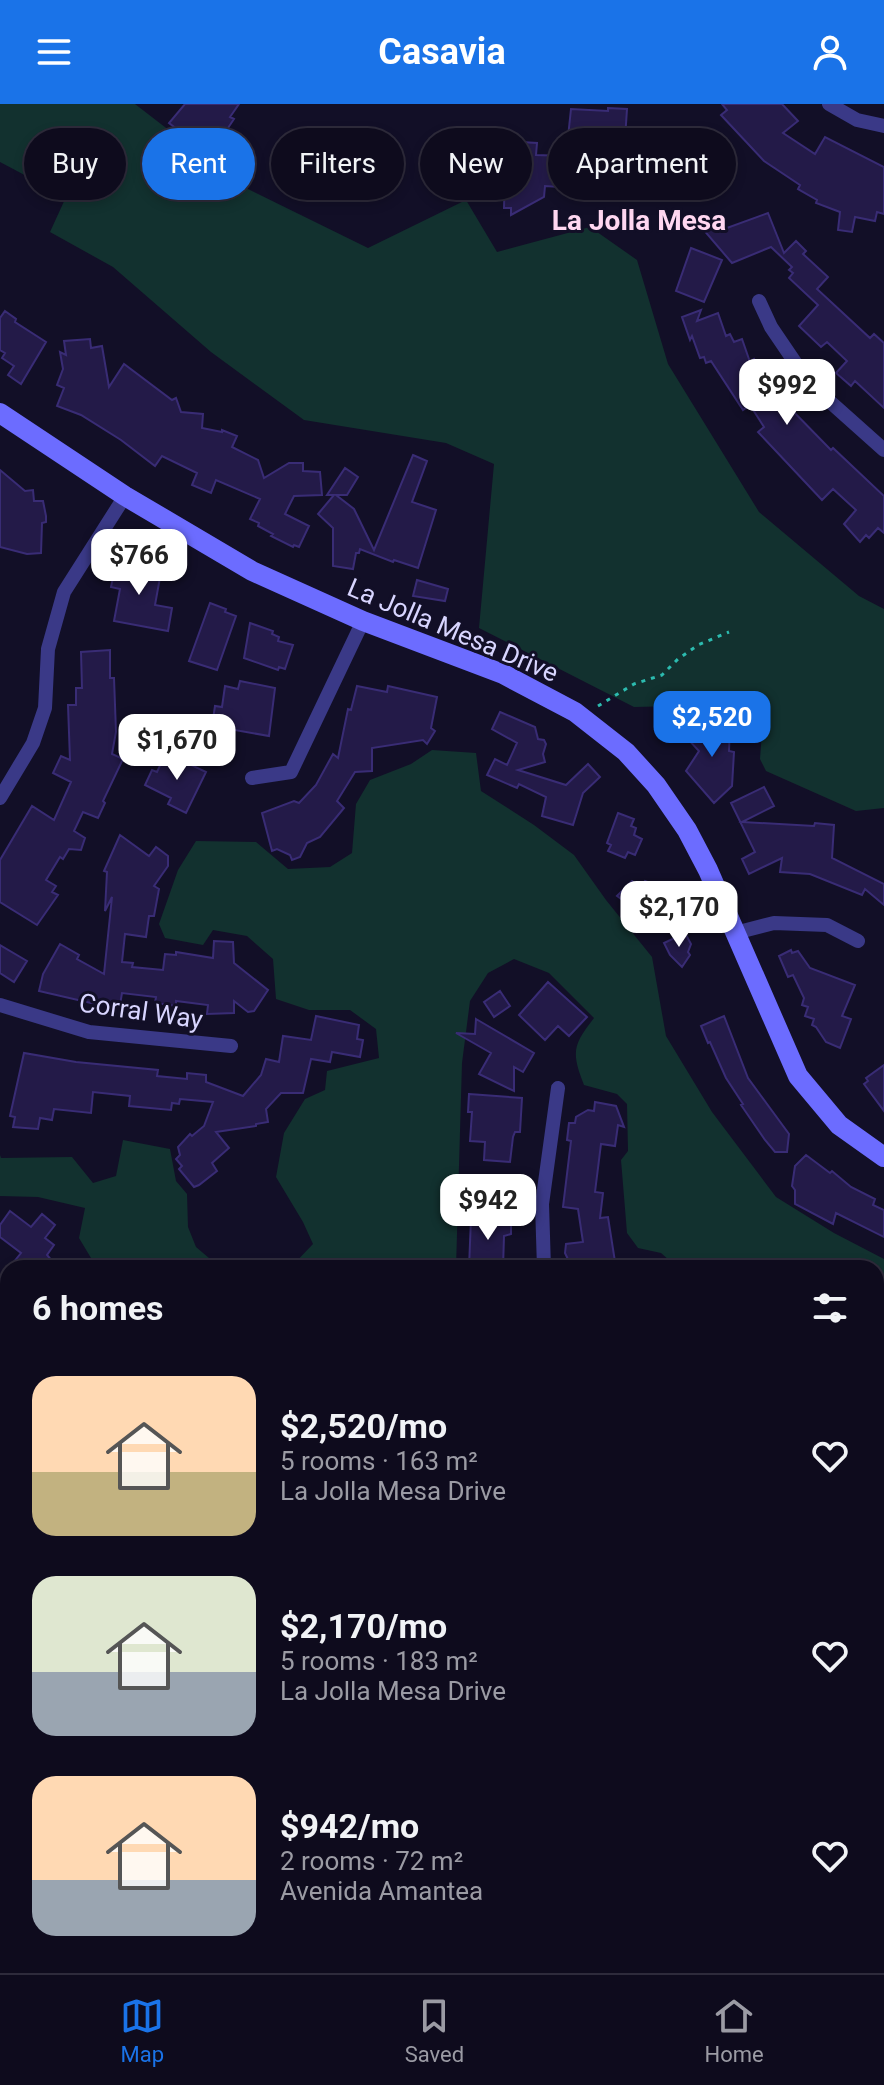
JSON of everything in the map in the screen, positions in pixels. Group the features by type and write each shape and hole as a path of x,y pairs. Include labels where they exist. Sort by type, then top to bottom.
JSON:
{"street":[{"path":"829,104 857,120 884,126"},
{"path":"759,301 771,327 809,383 884,450"},
{"name":"La Jolla Mesa Drive","path":"0,413 125,496 252,571 363,621 503,674 581,716 626,752 656,785 687,830 708,870 798,1076 839,1125 884,1157"},
{"path":"0,798 33,743 45,708 48,649 64,592 125,496"},
{"path":"252,778 291,772 363,621"},
{"path":"735,933 774,923 827,925 858,941"},
{"name":"Corral Way","path":"0,1005 89,1032 231,1046"},
{"path":"544,1260 542,1204 558,1088"}],"path":[{"path":"581,716 634,684 662,675 698,645 729,632"}],"green space":[{"path":"0,104 135,104 166,128 142,128 142,200 255,200 255,192 368,248 466,200 497,252 590,227 637,260 668,364 759,512 859,596 884,609 884,808 856,811 766,771 760,759 764,704 634,707 479,628 494,464 446,443 304,420 211,352 113,267 50,232 65,200 126,200 126,128 24,128 24,175 0,162"},
{"path":"432,750 476,753 481,791 574,855 652,957 666,1036 712,1112 776,1197 884,1260 669,1260 661,1253 638,1248 627,1233 621,1160 628,1151 627,1104 617,1094 584,1085 577,1064 578,1042 594,1018 549,973 514,959 488,973 470,1001 462,1063 456,1260 298,1260 313,1244 276,1177 284,1133 305,1099 325,1090 327,1071 379,1058 376,1029 350,1010 309,1010 276,999 273,959 247,936 213,930 203,945 165,938 159,924 178,870 196,841 256,842 288,869 330,867 352,853 356,804 370,780 411,764"},
{"path":"123,1140 170,1149 176,1181 187,1194 188,1227 196,1247 211,1260 92,1260 79,1238 85,1208 38,1197 0,1196 0,1155 1,1158 72,1157 93,1183 116,1176"}],"building":[{"path":"185,104 239,104 230,117 234,119 228,128 176,128 169,123"},
{"path":"722,104 782,104 798,121 783,133 815,154 825,137 884,167 884,214 877,212 875,221 855,217 852,232 838,230 840,212 816,203 817,200 798,189 800,185 764,161 721,115 727,110"},
{"path":"608,108 627,109 626,128 569,128 571,109 608,111"},
{"path":"532,143 537,143 536,155 548,155 548,186 545,186 544,197 511,215 511,208 504,208 504,200 532,200"},
{"path":"768,213 784,253 796,241 806,251 803,254 828,277 817,289 870,338 874,334 884,343 884,408 855,381 851,386 836,373 847,361 827,342 821,347 799,326 818,305 789,278 793,273 789,270 792,267 771,247 732,263 702,228 724,220 727,228"},
{"path":"691,248 722,260 704,302 676,291"},
{"path":"701,310 697,321 718,313 726,336 730,334 734,342 742,339 750,362 754,359 787,412 791,409 831,450 833,448 884,496 884,533 878,528 860,542 844,524 856,510 833,489 822,500 758,432 764,427 750,405 743,410 711,361 706,363 704,357 700,358 692,336 690,340 682,317"},
{"path":"5,311 16,319 15,322 46,342 21,384 8,375 14,366 2,358 5,353 0,350 0,318"},
{"path":"90,339 91,348 102,346 109,387 124,364 172,400 176,398 181,412 203,414 202,428 222,430 237,436 232,447 258,460 264,478 289,463 303,463 303,471 320,472 322,495 294,496 285,514 309,526 299,547 271,536 273,534 250,519 260,499 216,480 211,493 192,485 197,473 162,456 155,466 81,415 57,406 64,388 57,385 63,369 60,352 66,355 64,341"},
{"path":"413,455 427,461 412,502 436,510 418,568 360,549 356,553 353,569 333,566 333,528 318,514 334,495 327,495 345,468 358,477 347,495 336,495 354,509 374,550"},
{"path":"0,470 25,491 33,490 34,501 43,501 46,522 42,523 41,553 27,554 0,547"},
{"path":"117,559 161,572 155,605 172,608 168,631 114,621 120,589 111,587"},
{"path":"417,580 448,589 445,601 413,596"},
{"path":"210,603 236,616 217,670 189,661"},
{"path":"250,623 273,631 272,634 279,637 278,641 293,645 285,669 279,667 278,670 244,658"},
{"path":"110,650 116,732 112,754 123,759 98,818 83,812 74,831 85,838 81,850 69,849 63,859 60,857 46,880 56,886 52,892 58,895 37,925 0,902 0,860 32,806 54,820 71,782 53,773 61,756 70,760 68,705 76,705 76,688 82,688 81,652"},
{"path":"240,681 275,688 269,736 212,726 215,706 222,707 225,686 238,689"},
{"path":"357,686 387,692 388,686 437,697 431,728 435,731 427,744 423,740 372,748 372,771 355,772 337,801 344,808 320,837 307,843 300,857 292,860 290,855 277,849 272,851 262,813 294,801 299,803 316,785 333,754 338,758 348,709 351,710"},
{"path":"500,712 535,727 538,739 546,744 543,754 545,762 518,770 566,785 588,764 600,777 583,793 573,825 542,816 546,797 519,784 517,788 487,775 495,759 507,765 517,743 492,729"},
{"path":"697,721 730,726 729,751 734,752 732,786 714,803 686,771 699,751 686,737 687,726 696,727"},
{"path":"166,753 206,772 186,813 168,804 171,798 145,785 152,770 157,772"},
{"path":"764,787 774,806 742,822 834,825 832,858 884,884 884,905 865,889 862,895 810,874 780,872 782,858 749,874 742,859 755,852 731,803"},
{"path":"618,813 634,819 631,826 636,828 634,835 642,839 635,855 628,852 625,858 608,851 611,845 607,843"},
{"path":"120,835 149,856 156,847 168,856 168,866 154,886 159,889 154,916 149,916 146,937 125,934 122,962 133,963 132,967 163,970 165,954 176,955 176,952 213,958 214,941 233,942 234,963 268,990 254,1011 248,1012 234,1001 234,1013 207,1014 208,1005 176,1001 176,1006 155,1003 156,997 122,993 120,1005 91,1003 39,991 43,974 60,944 79,955 77,959 104,974 112,897 105,911 107,872 104,871"},
{"path":"632,881 640,888 645,881 666,889 666,897 680,899 677,920 644,916 617,896"},
{"path":"685,933 691,944 690,955 682,967 664,943"},
{"path":"0,945 27,961 14,982 0,973"},
{"path":"791,950 792,953 798,951 810,968 855,985 842,1016 851,1019 840,1048 826,1042 812,1025 814,1019 805,1016 808,1007 802,1005 804,998 793,975 788,977 779,956"},
{"path":"548,982 587,1017 569,1036 558,1026 545,1040 519,1015"},
{"path":"500,991 510,1006 494,1017 484,1002"},
{"path":"316,1016 359,1025 357,1039 363,1040 360,1057 332,1052 330,1062 311,1059 303,1093 281,1093 266,1109 268,1122 216,1132 229,1148 212,1163 217,1171 194,1187 179,1169 182,1166 176,1159 180,1155 178,1147 190,1134 192,1136 204,1126 213,1102 180,1099 179,1104 172,1103 171,1110 129,1106 130,1096 93,1092 91,1113 54,1109 52,1120 40,1118 38,1129 13,1127 15,1117 10,1116 24,1053 158,1070 157,1076 187,1079 187,1073 206,1075 206,1082 243,1096 261,1075 266,1059 279,1062 283,1036 311,1040"},
{"path":"724,1016 748,1078 789,1134 787,1152 775,1152 765,1140 741,1105 708,1043 701,1026"},
{"path":"476,1019 534,1053 523,1072 514,1067 514,1091 479,1074 491,1053 456,1033 475,1034"},
{"path":"884,1065 884,1111 864,1084 868,1081 866,1078"},
{"path":"469,1094 522,1098 520,1132 515,1132 513,1137 510,1162 484,1160 485,1142 470,1141 472,1112 468,1112"},
{"path":"595,1102 616,1106 624,1127 618,1125 615,1146 601,1144 595,1192 603,1193 600,1218 608,1217 615,1260 568,1260 566,1244 583,1242 578,1209 563,1207 571,1141 567,1140 569,1123 575,1123 576,1117 588,1110 594,1111"},
{"path":"806,1155 851,1187 875,1199 873,1205 884,1210 884,1237 836,1213 833,1224 795,1204 792,1186 795,1166"},
{"path":"10,1211 31,1227 42,1214 55,1225 45,1238 54,1245 47,1255 51,1260 15,1260 21,1253 0,1237 0,1225"},
{"path":"490,1216 511,1217 511,1234 504,1236 503,1260 469,1260 471,1218 490,1219"}],"district":[{"name":"La Jolla Mesa","path":"639,220"}]}
